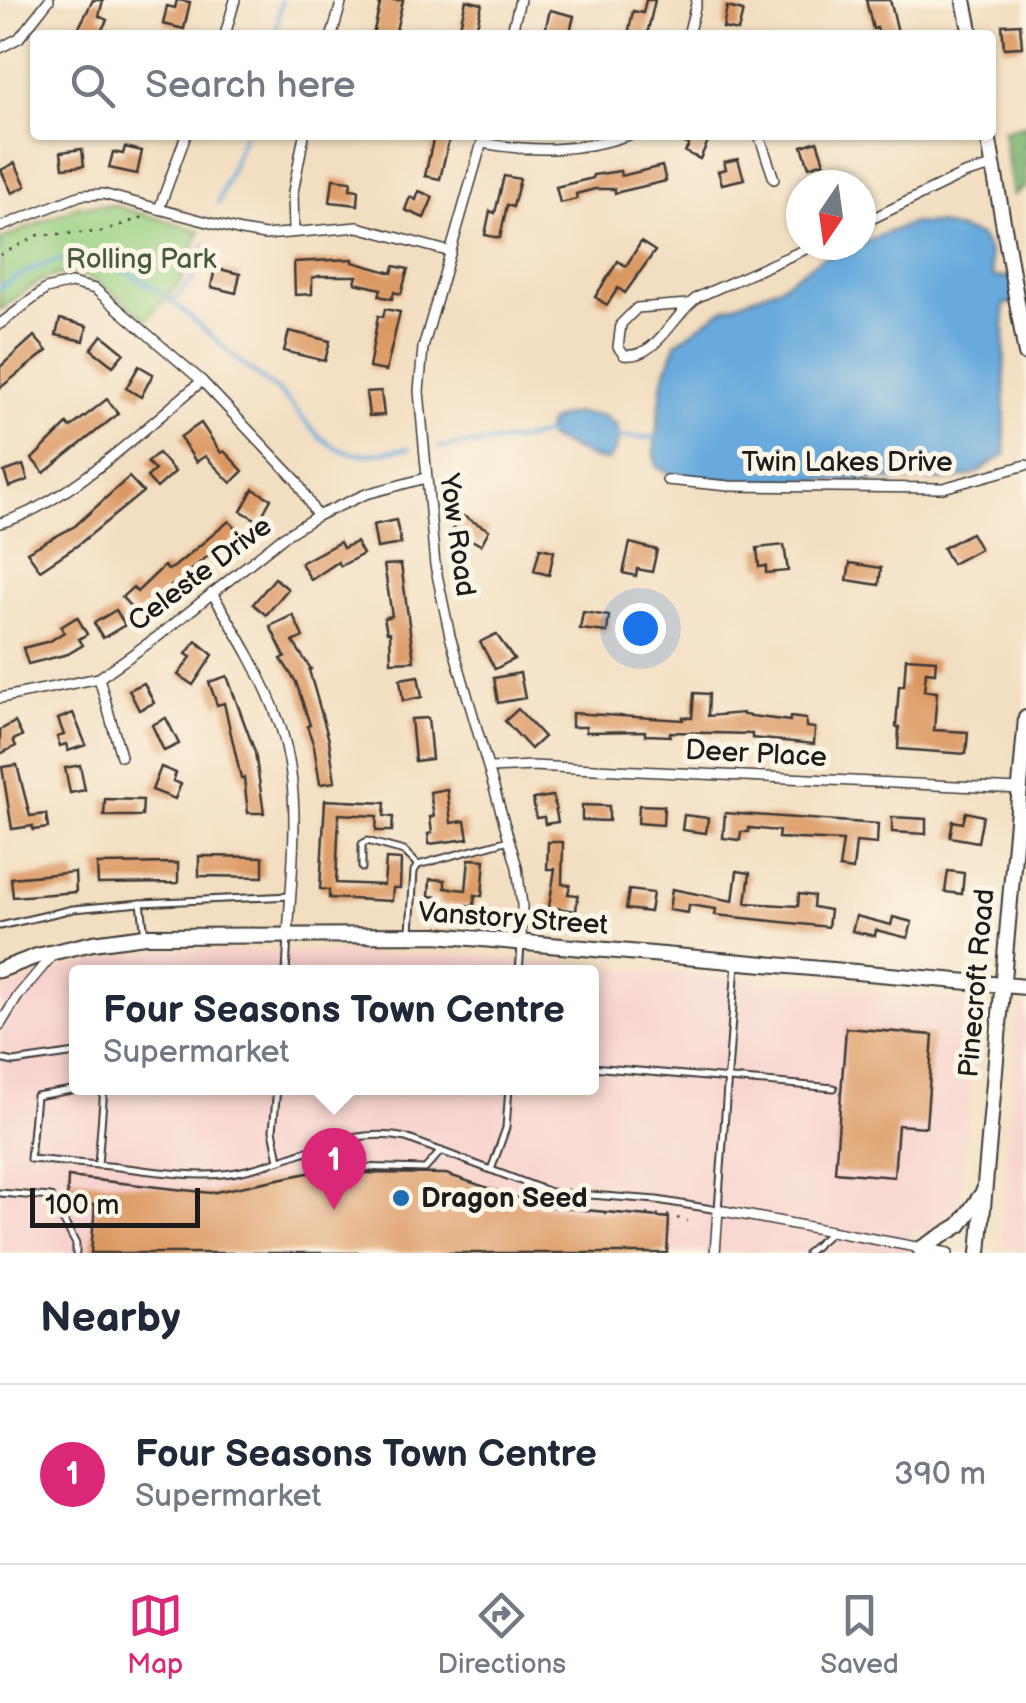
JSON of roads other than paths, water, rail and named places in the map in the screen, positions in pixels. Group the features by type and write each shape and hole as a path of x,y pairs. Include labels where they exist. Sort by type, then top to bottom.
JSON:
{"street":[{"path":"0,48 20,38 49,0"},
{"path":"226,30 235,0"},
{"path":"333,30 342,0"},
{"path":"512,30 520,0"},
{"path":"689,30 697,0"},
{"path":"964,0 970,30"},
{"path":"159,209 184,140"},
{"path":"294,232 293,192 303,140"},
{"name":"Yow Road","path":"483,140 422,362 419,390 435,565 450,636 509,840 522,905 521,940"},
{"path":"489,140 550,151 615,140"},
{"path":"761,140 774,178"},
{"path":"989,140 1026,354"},
{"path":"876,217 964,174 992,166"},
{"path":"0,227 81,195 104,194 265,235 358,227 451,252"},
{"path":"688,304 652,346 632,356 618,347 621,324 637,308 688,304 786,258"},
{"path":"0,324 46,289 71,283 96,290 202,380 296,480 318,516"},
{"path":"0,523 35,512 63,494 202,380"},
{"name":"Twin Lakes Drive","path":"666,480 729,486 943,488 1026,466"},
{"name":"Celeste Drive","path":"0,698 100,678 283,537 366,494 426,478"},
{"path":"212,594 245,646 281,726 291,773 294,834 288,936"},
{"path":"100,678 121,756"},
{"name":"Pinecroft Road","path":"979,1253 1026,718"},
{"name":"Deer Place","path":"490,768 532,766 1020,789"},
{"name":"Vanstory Street","path":"0,970 55,952 145,936 410,935 521,940 1026,987"},
{"path":"0,1026 18,996 55,952"},
{"path":"922,1251 960,1225 984,1190"},
{"path":"715,1253 718,1210 948,1253"}],"lane":[{"path":"410,935 414,871 418,865 509,840"},
{"path":"362,868 362,844 367,841 404,851 418,865"},
{"path":"0,926 73,910 290,896"},
{"path":"141,904 145,936"},
{"path":"286,965 288,936"},
{"path":"519,965 521,940"},
{"path":"69,1090 36,1096 30,1159 220,1175 355,1137 386,1135 441,1150 550,1192 657,1200 718,1210 736,962"},
{"path":"0,1059 14,1062 69,1054"},
{"path":"599,1069 834,1088"},
{"path":"98,1166 103,1095"},
{"path":"276,1095 273,1130 279,1160"},
{"path":"491,1170 506,1128 508,1095"},
{"path":"334,1143 339,1160 354,1166 426,1169 441,1150"},
{"path":"0,1192 51,1197 76,1244 76,1253"},
{"path":"807,1253 831,1232"}],"water":[{"path":"912,223 939,224 980,236 989,252 993,277 1021,277 1026,304 1004,303 1005,454 973,475 947,480 706,480 674,476 657,467 654,454 663,380 676,343 723,309 778,287 819,260 876,260 876,237"},
{"path":"573,413 603,416 617,426 617,445 607,461 549,438 546,428 552,420"}],"waterway":[{"path":"277,30 281,0"},
{"path":"218,203 242,140"},
{"path":"171,303 192,280 206,244"},
{"path":"0,287 30,270 63,259 86,259 108,265 149,285 187,314 280,393 331,445 359,454 409,448"},
{"path":"440,447 521,440 549,433"},
{"path":"618,437 658,438"}],"place":[{"name":"Dragon Seed","path":"401,1198"},
{"name":"Four Seasons Town Centre","path":"334,1210"}],"park label":[{"name":"Rolling Park","path":"141,259"}]}
